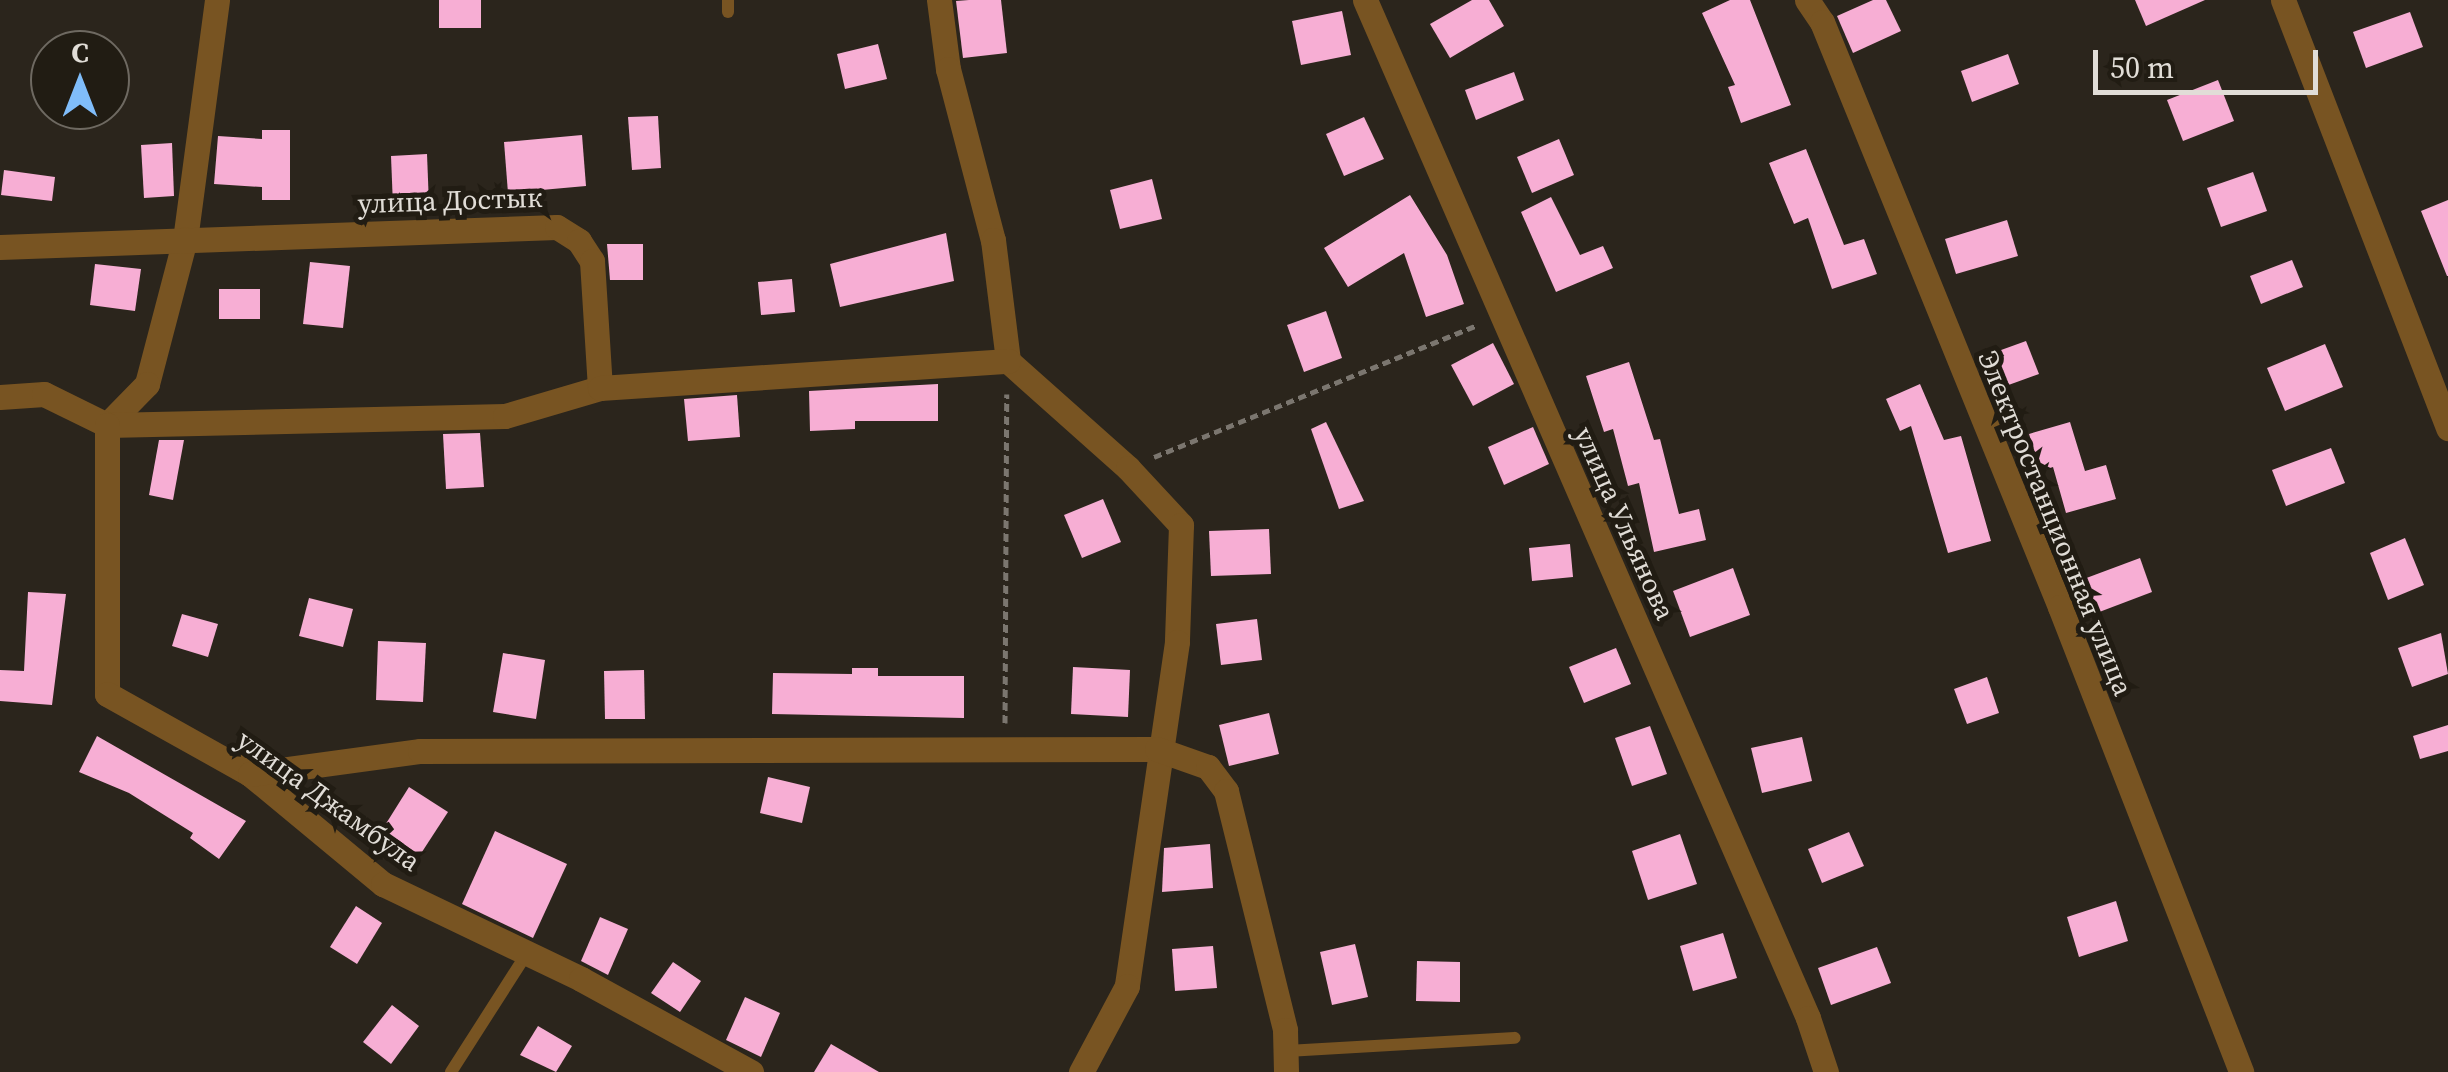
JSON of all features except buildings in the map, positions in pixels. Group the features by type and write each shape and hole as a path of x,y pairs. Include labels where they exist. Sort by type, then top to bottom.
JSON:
{"street":[{"path":"107,425 147,384 184,239 217,0"},
{"path":"939,0 948,69 993,240 1008,361 1128,468 1181,525 1177,642 1157,749 1127,986 1081,1072"},
{"name":"улица Ульянова","path":"1365,0 1826,1072"},
{"name":"Электростанционная улица","path":"1807,0 1822,22 2060,606 2241,1072"},
{"path":"2283,0 2448,428"},
{"name":"улица Достык","path":"0,247 557,227 580,240 592,260 600,388"},
{"path":"0,397 44,394 107,425 505,416 600,388 1008,361"},
{"name":"улица Джамбула","path":"107,425 107,694 250,774 383,884 526,952 751,1072"},
{"path":"250,774 420,751 1157,749 1208,767 1226,791 1286,1061"}],"lane":[{"path":"451,1072 526,952"},
{"path":"1286,1061 1515,1038"}],"path":[{"path":"1128,468 1502,315"},
{"path":"1005,750 1008,361"}]}
